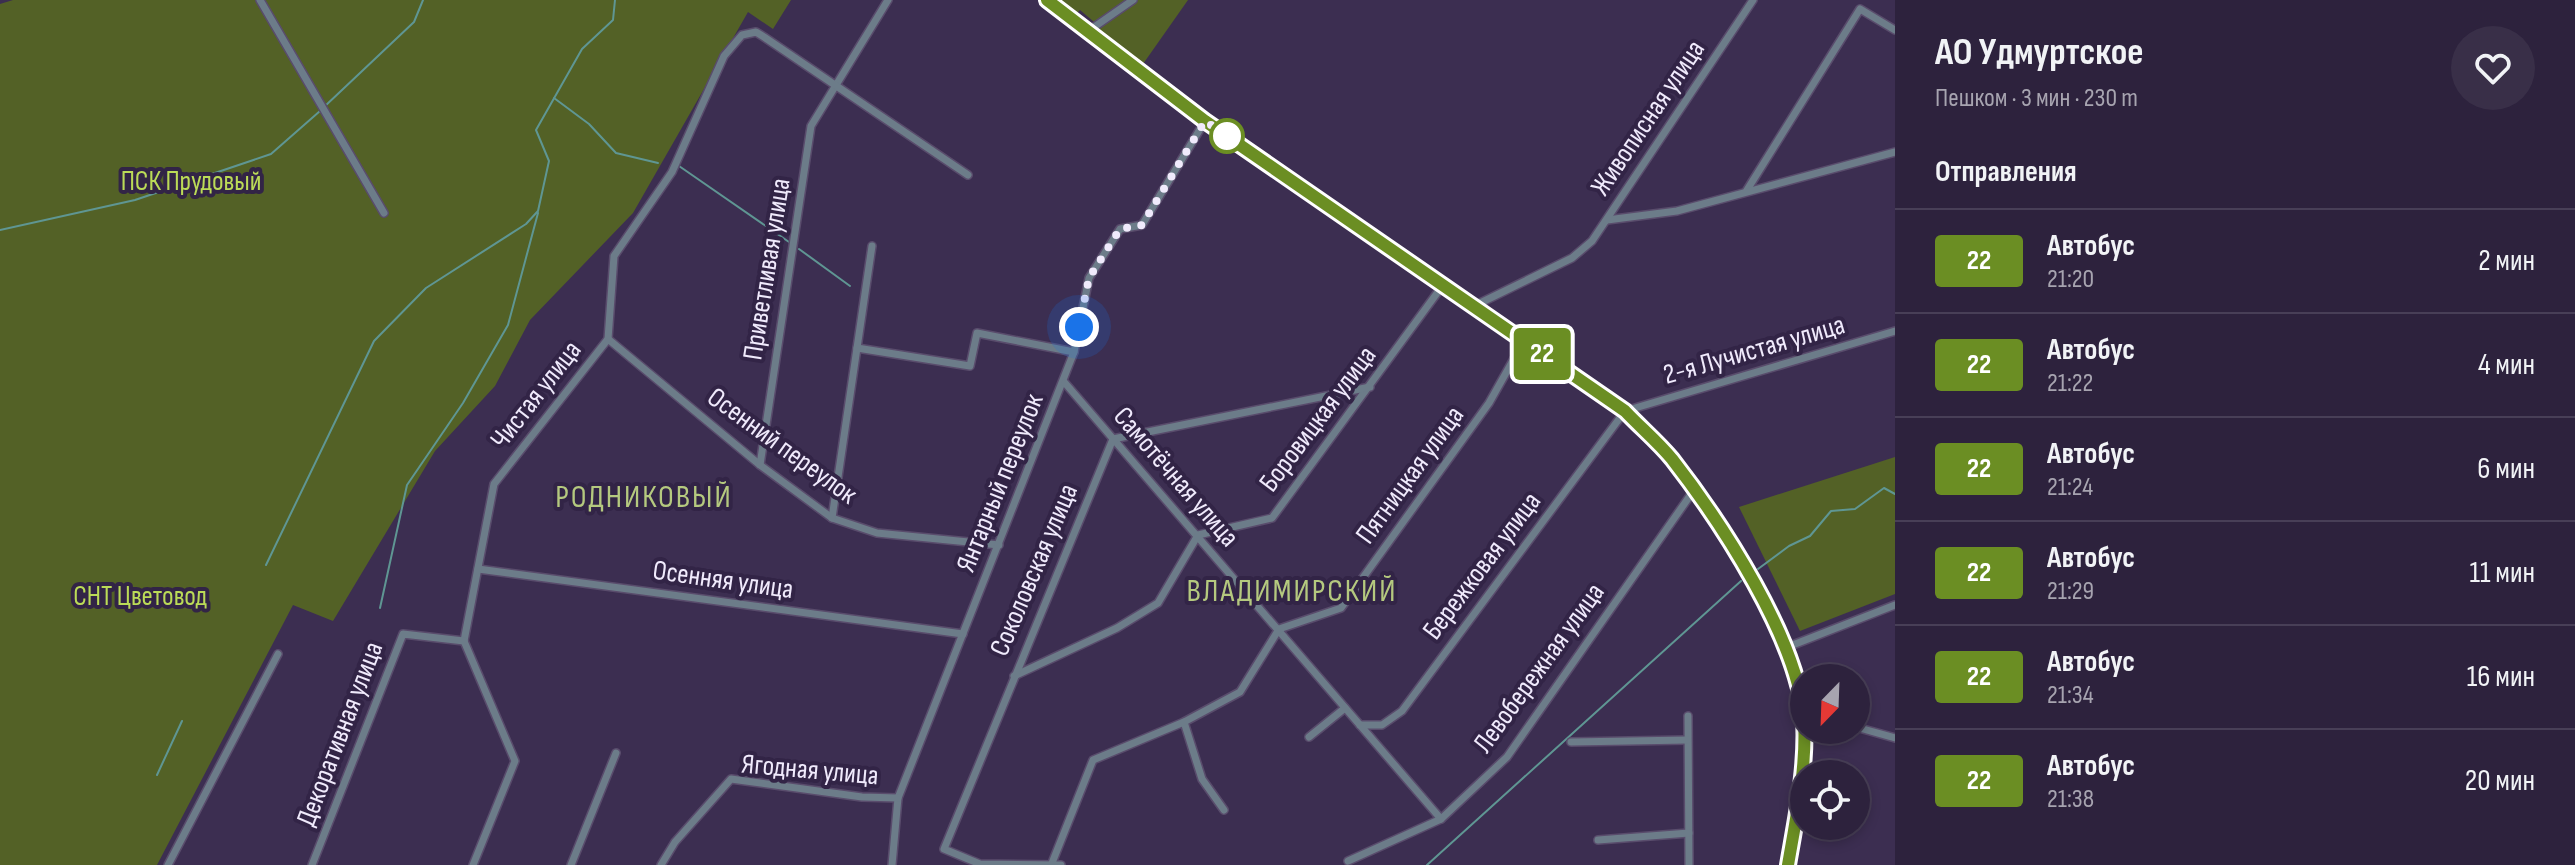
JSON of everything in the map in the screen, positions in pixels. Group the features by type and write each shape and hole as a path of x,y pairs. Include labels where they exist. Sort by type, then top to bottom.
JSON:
{"street":[{"path":"260,0 384,213"},
{"path":"888,0 835,85 968,175"},
{"path":"1047,0 1205,121 1625,411 1670,457 1748,574 1785,648 1804,717 1803,750 1788,865"},
{"path":"1087,32 1133,0"},
{"path":"1742,0 1752,3"},
{"name":"Живописная улица","path":"1474,306 1572,258 1592,241 1752,3"},
{"path":"1746,191 1860,9 1895,30"},
{"name":"Чистая улица","path":"464,641 494,484 608,339 614,256 672,172 724,56 742,35 756,32 835,85"},
{"name":"Приветливая улица","path":"760,465 811,126 835,85"},
{"name":"Янтарный переулок","path":"892,865 898,798 1065,383 1089,278 1120,229 1142,225 1205,121"},
{"path":"1607,220 1677,211 1895,152"},
{"path":"832,518 872,246"},
{"name":"Боровицкая улица","path":"1198,535 1272,518 1443,285"},
{"name":"2-я Лучистая улица","path":"1625,411 1895,331"},
{"path":"857,348 970,366 977,333 1074,352"},
{"name":"Осенний переулок","path":"608,339 760,465 832,518 877,533 999,545"},
{"name":"Пятницкая улица","path":"1279,629 1341,608 1489,403 1524,341"},
{"name":"Самотёчная улица","path":"1065,383 1441,819"},
{"path":"1113,439 1370,387"},
{"name":"Бережковая улица","path":"1360,725 1382,725 1402,711 1625,411"},
{"name":"Соколовская улица","path":"1057,864 980,864 944,849 1113,439"},
{"name":"Левобережная улица","path":"1348,861 1441,819 1507,757 1694,490"},
{"path":"1014,676 1105,634 1158,603 1198,535"},
{"name":"Осенняя улица","path":"478,569 963,634"},
{"path":"1785,648 1895,605"},
{"path":"1057,864 1093,760 1184,722 1240,692 1279,629"},
{"name":"Декоративная улица","path":"312,865 403,634 464,641"},
{"path":"464,641 515,761 473,865"},
{"path":"168,865 278,654"},
{"path":"1309,737 1345,708"},
{"path":"1688,716 1689,865"},
{"path":"1184,722 1202,779 1224,810"},
{"path":"1870,731 1895,738"},
{"path":"1571,742 1687,740"},
{"path":"571,865 616,753"},
{"name":"Ягодная улица","path":"661,865 675,842 731,779 862,797 898,798"},
{"path":"1598,840 1689,833"}],"green space":[{"path":"13,0 791,0 773,29 748,12 633,213 530,320 495,386 435,451 333,621 293,605 157,865 0,865 0,4"},
{"path":"1058,0 1188,0 1143,64 1096,32 1100,27 1080,10 1076,14"},
{"path":"1895,457 1895,594 1800,631 1739,507"}],"waterway":[{"path":"324,107 414,22 423,0"},
{"path":"266,565 374,341 426,288 526,224 538,211 549,161 536,130 582,49 613,20 615,0"},
{"path":"554,98 589,124 616,153 658,163"},
{"path":"0,230 135,200 271,154 320,111"},
{"path":"679,166 789,242"},
{"path":"380,608 407,485 463,403 508,325 538,213"},
{"path":"799,249 850,286"},
{"path":"1758,569 1789,546 1810,536 1831,511 1855,509 1884,488 1895,494"},
{"path":"1427,865 1741,581"},
{"path":"157,775 182,721"}],"bus line":[{"name":"22","path":"1047,0 1205,121 1625,411 1670,457 1748,574 1785,648 1804,717 1803,750 1788,865"}],"district":[{"name":"РОДНИКОВЫЙ","path":"644,497"},
{"name":"ВЛАДИМИРСКИЙ","path":"1292,591"}],"route":[{"path":"1079,327 1089,278 1120,229 1142,225 1205,121 1227,136"}],"park label":[{"name":"ПСК Прудовый","path":"191,181"},
{"name":"СНТ Цветовод","path":"140,596"}]}
